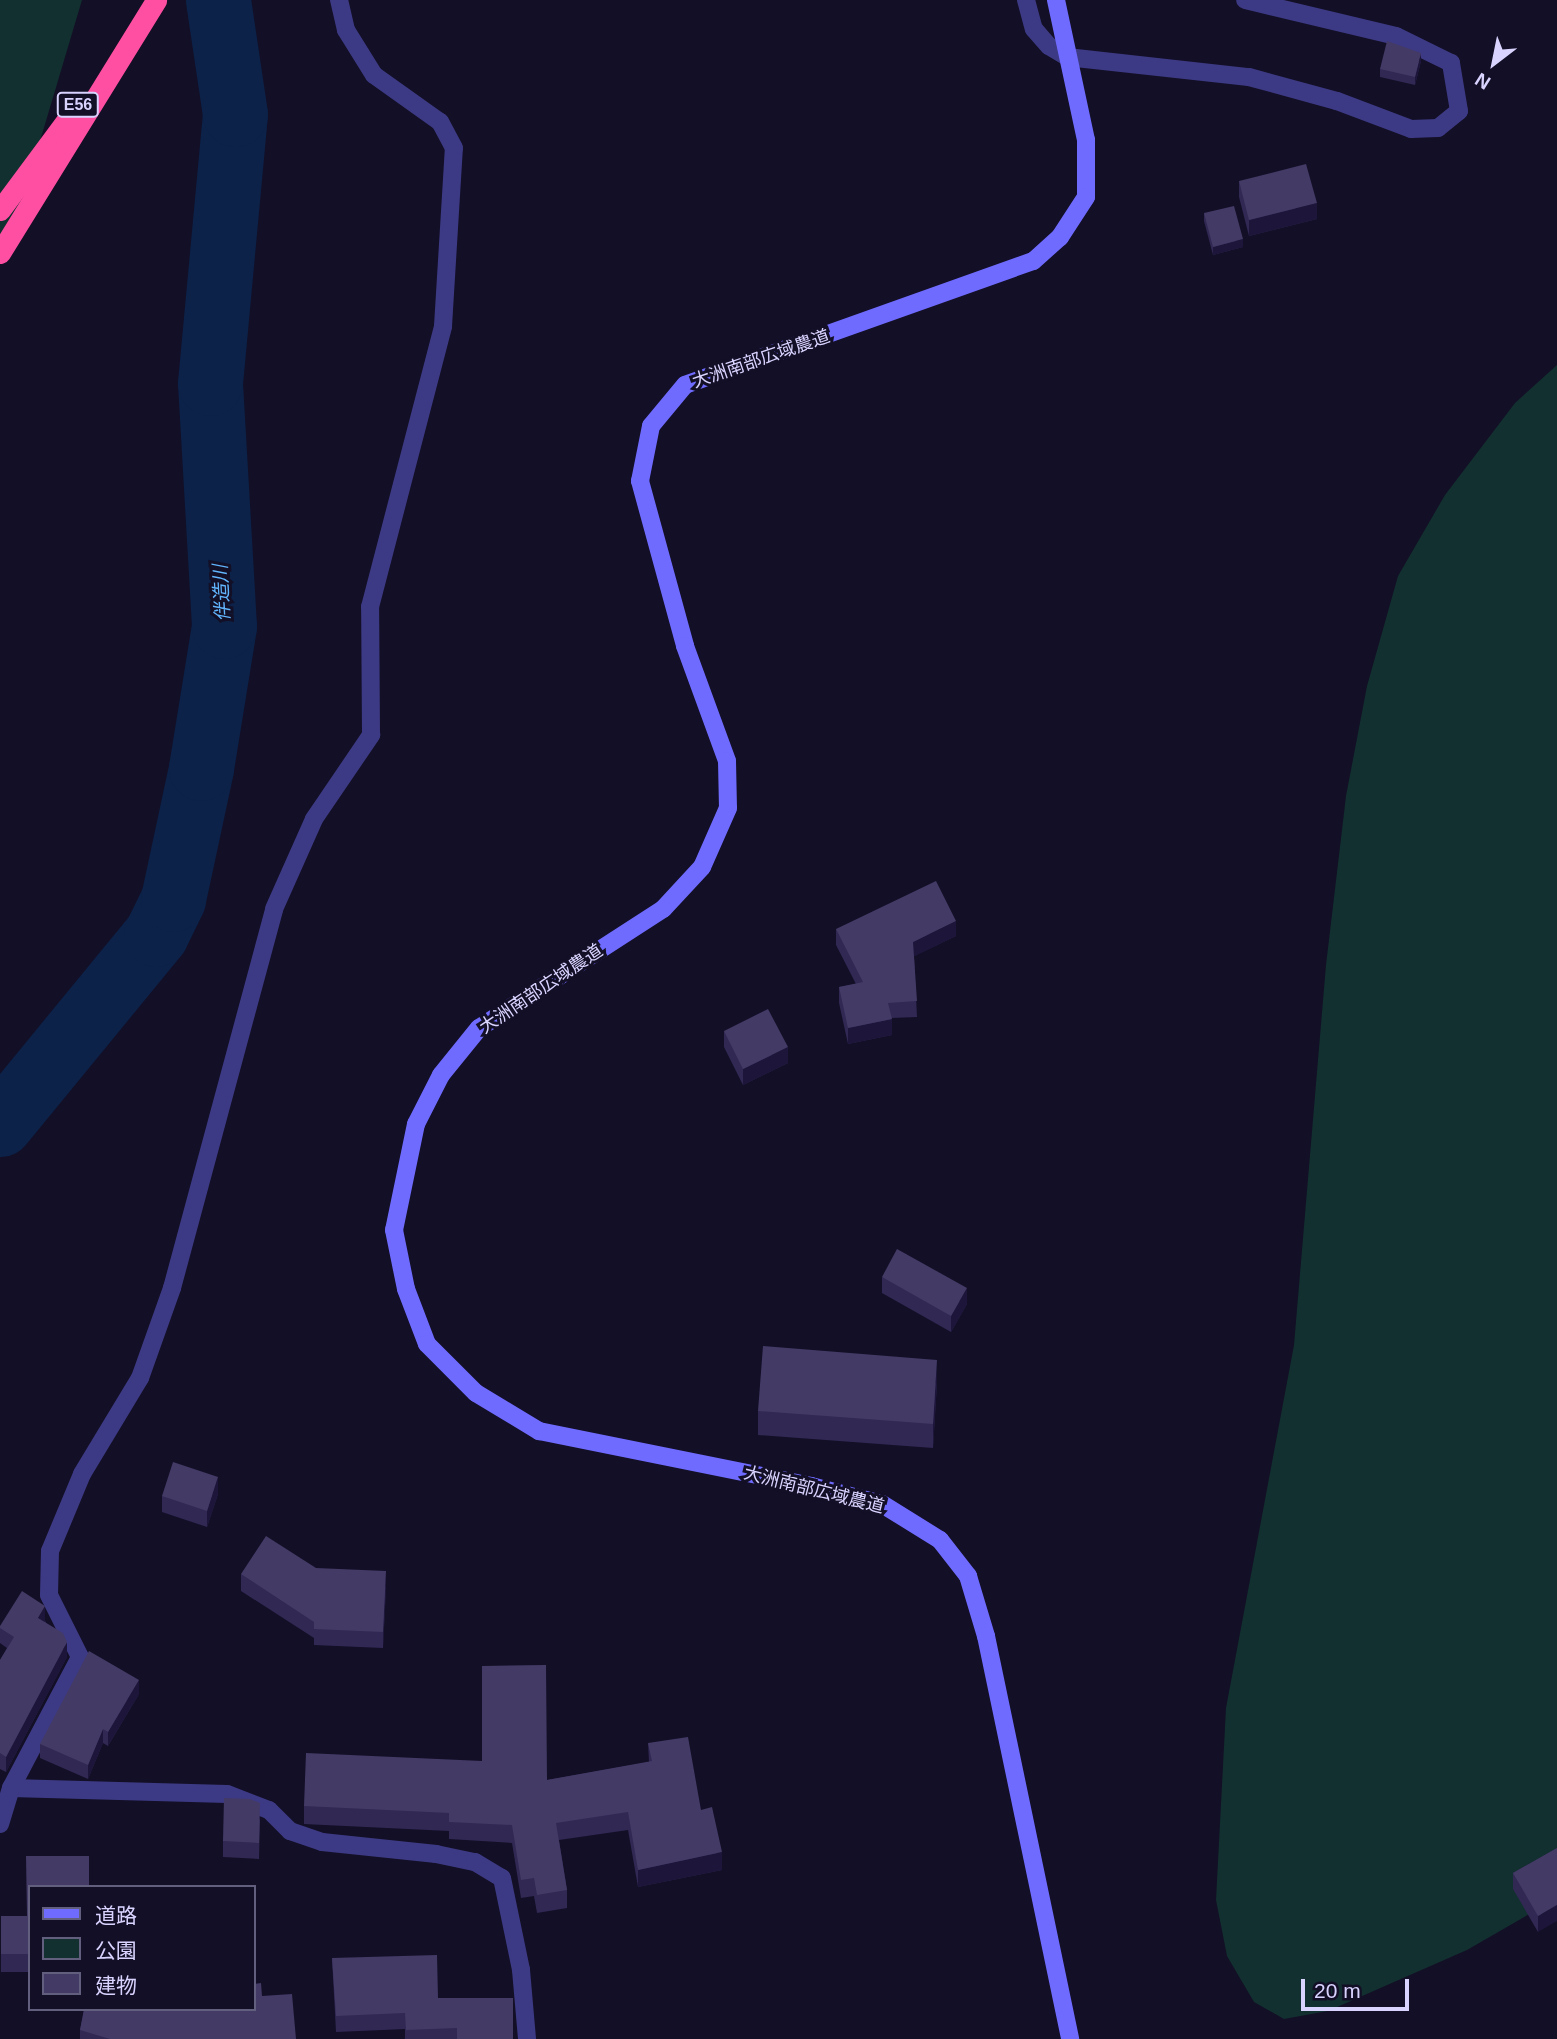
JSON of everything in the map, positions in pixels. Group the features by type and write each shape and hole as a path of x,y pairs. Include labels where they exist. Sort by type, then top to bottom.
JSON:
{"highway":[{"name":"E56","path":"0,210 156,0"},
{"path":"0,253 156,0"}],"street":[{"path":"0,1824 11,1788 80,1657 49,1595 50,1551 82,1474 140,1378 172,1288 274,909 314,819 371,735 370,607 443,326 454,148 440,122 374,75 346,30 339,0"},
{"path":"1026,0 1034,29 1049,46 1068,57 1249,77 1337,101 1411,128 1438,128 1459,111 1451,63 1396,36 1245,0"},
{"name":"大洲南部広域農道","path":"1056,0 1086,140 1086,197 1060,237 1033,261 685,385 651,426 640,481 685,646 727,761 728,808 702,867 663,909 479,1028 441,1075 416,1124 394,1230 406,1289 427,1344 476,1392 539,1431 811,1486 882,1504 940,1540 968,1576 986,1636 1070,2039"},
{"path":"11,1788 227,1794 270,1810 290,1831 322,1843 436,1854 475,1862 502,1878 521,1970 527,2039"}],"green space":[{"path":"0,0 82,0 29,178 0,262"},
{"path":"1557,365 1557,1898 1467,1950 1328,2011 1284,2019 1254,2002 1227,1956 1216,1900 1226,1708 1294,1345 1326,965 1346,796 1367,686 1398,576 1445,495 1515,403"}],"building":[{"path":"1387,41 1421,53 1415,77 1380,69"},
{"path":"1306,164 1317,203 1249,220 1239,181"},
{"path":"1234,206 1243,239 1213,247 1204,213"},
{"path":"936,881 956,921 913,942 917,1001 888,1003 892,1019 848,1028 839,987 863,982 836,929"},
{"path":"768,1009 788,1047 743,1069 724,1031"},
{"path":"897,1249 967,1288 951,1316 882,1277"},
{"path":"763,1346 937,1360 933,1424 758,1411"},
{"path":"173,1462 218,1477 207,1511 162,1496"},
{"path":"266,1536 316,1568 386,1571 383,1632 314,1629 314,1622 241,1574"},
{"path":"22,1591 45,1606 38,1618 63,1633 67,1642 6,1757 0,1753 0,1660 14,1637 0,1626"},
{"path":"89,1651 139,1680 108,1732 103,1729 88,1765 40,1744"},
{"path":"546,1665 547,1780 652,1761 648,1743 688,1737 701,1810 712,1807 722,1852 638,1870 628,1812 556,1823 567,1890 537,1895 534,1878 521,1880 512,1825 449,1822 449,1813 304,1806 306,1753 482,1761 482,1666"},
{"path":"224,1798 250,1799 260,1803 259,1843 223,1841"},
{"path":"1557,1848 1557,1905 1538,1916 1513,1873"},
{"path":"26,1856 89,1856 89,1885 28,1885 28,1954 1,1954 1,1916 27,1916"},
{"path":"437,1955 438,1998 513,1998 513,2039 457,2039 457,2028 406,2030 405,2013 336,2016 332,1958"},
{"path":"261,1983 262,1996 292,1994 296,2039 110,2039 80,2030 84,2011 256,2011 256,1984"}],"waterway":[{"name":"伴造川","path":"0,1124 156,934 173,899 201,768 224,626 210,383 235,114 218,0"}]}
